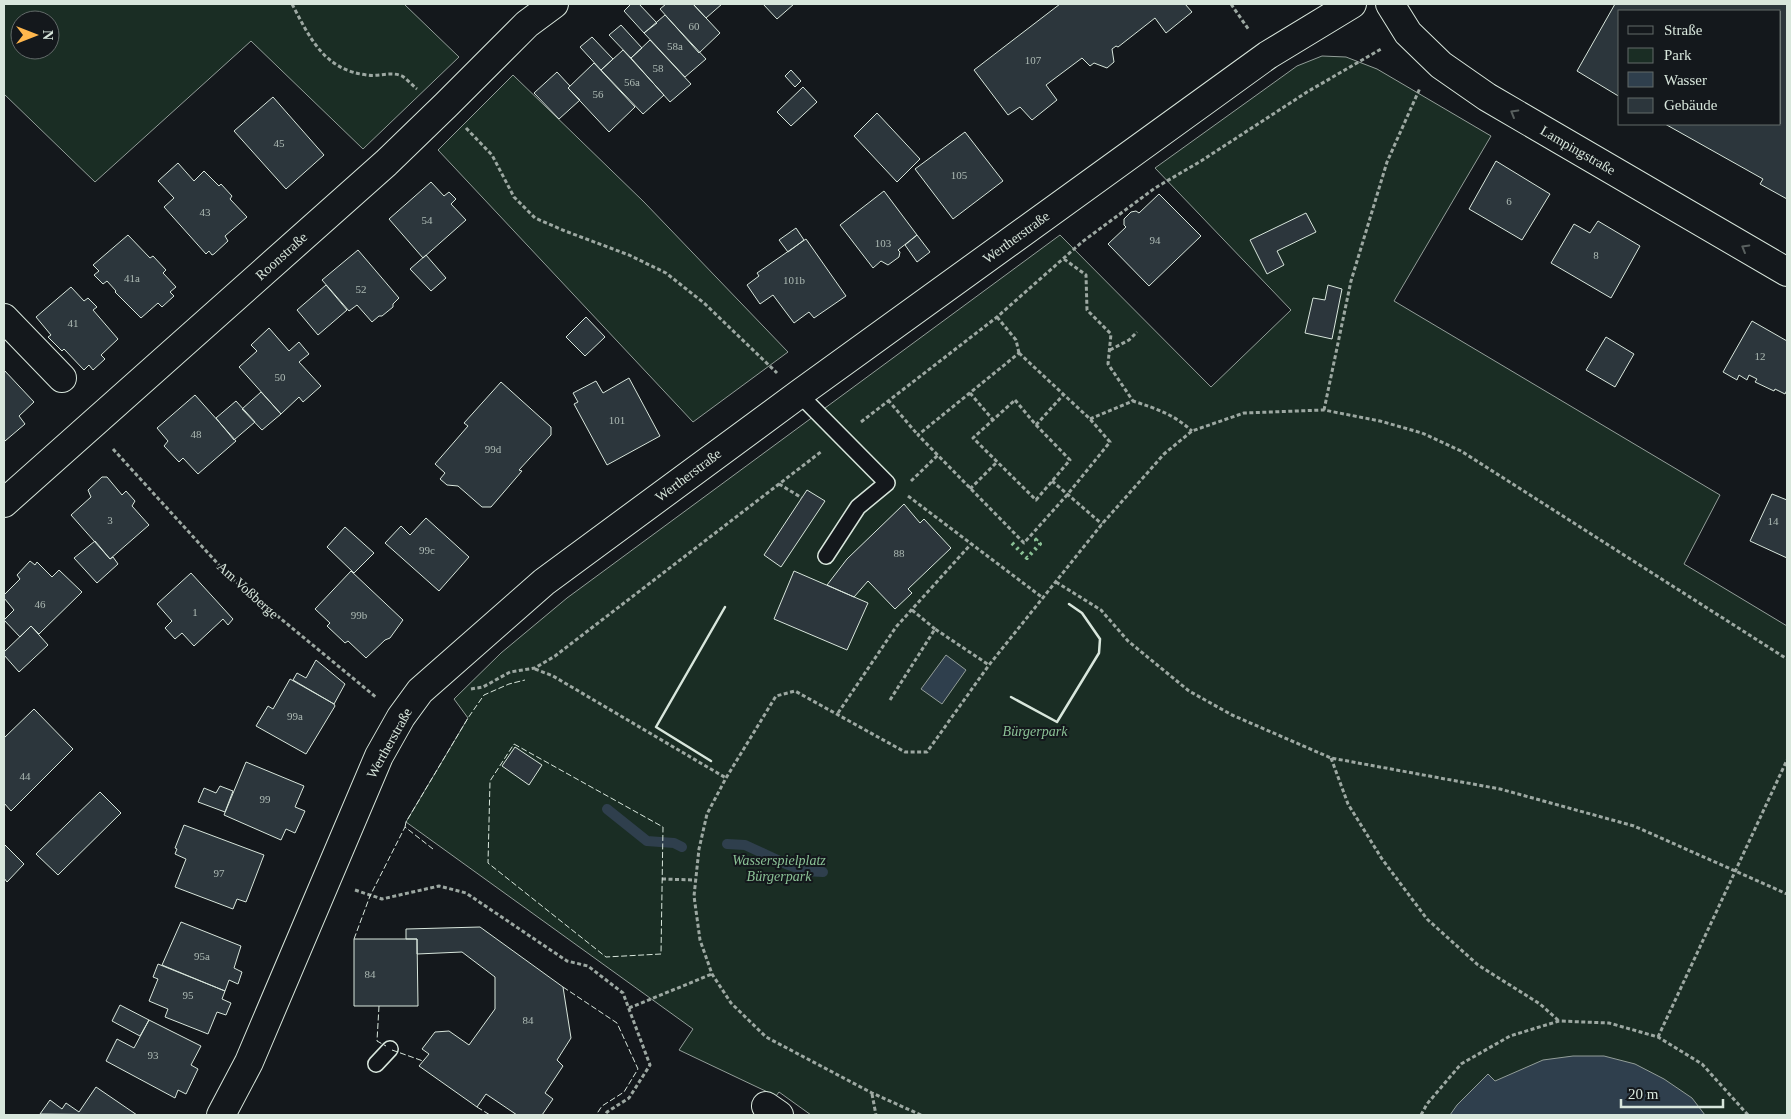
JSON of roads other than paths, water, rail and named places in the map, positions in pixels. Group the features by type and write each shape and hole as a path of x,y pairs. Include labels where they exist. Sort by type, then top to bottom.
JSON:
{"street":[{"name":"Roonstraße","path":"4,503 386,163 527,24 554,4"},
{"name":"Wertherstraße","path":"221,1115 249,1062 379,756 401,717 420,690 544,582 799,394 1268,55 1352,4"},
{"name":"Lampingstraße","path":"1390,4 1408,33 1441,65 1487,97 1787,272"},
{"path":"4,318 62,378"}],"lane":[{"path":"799,394 886,483 858,507 826,556"},
{"path":"376,1064 390,1049"}],"water":[{"path":"946,655 966,670 942,704 921,689"},
{"path":"1573,1056 1604,1056 1635,1064 1664,1079 1692,1098 1705,1115 1450,1115 1457,1105 1488,1074 1495,1081 1543,1060"}],"waterway":[{"path":"607,809 647,841 674,843 682,847"},
{"path":"727,844 745,845 805,871 823,872"}],"park label":[{"name":"Bürgerpark","path":"1035,731"},
{"name":"Wasserspielplatz Bürgerpark","path":"779,868"}]}
